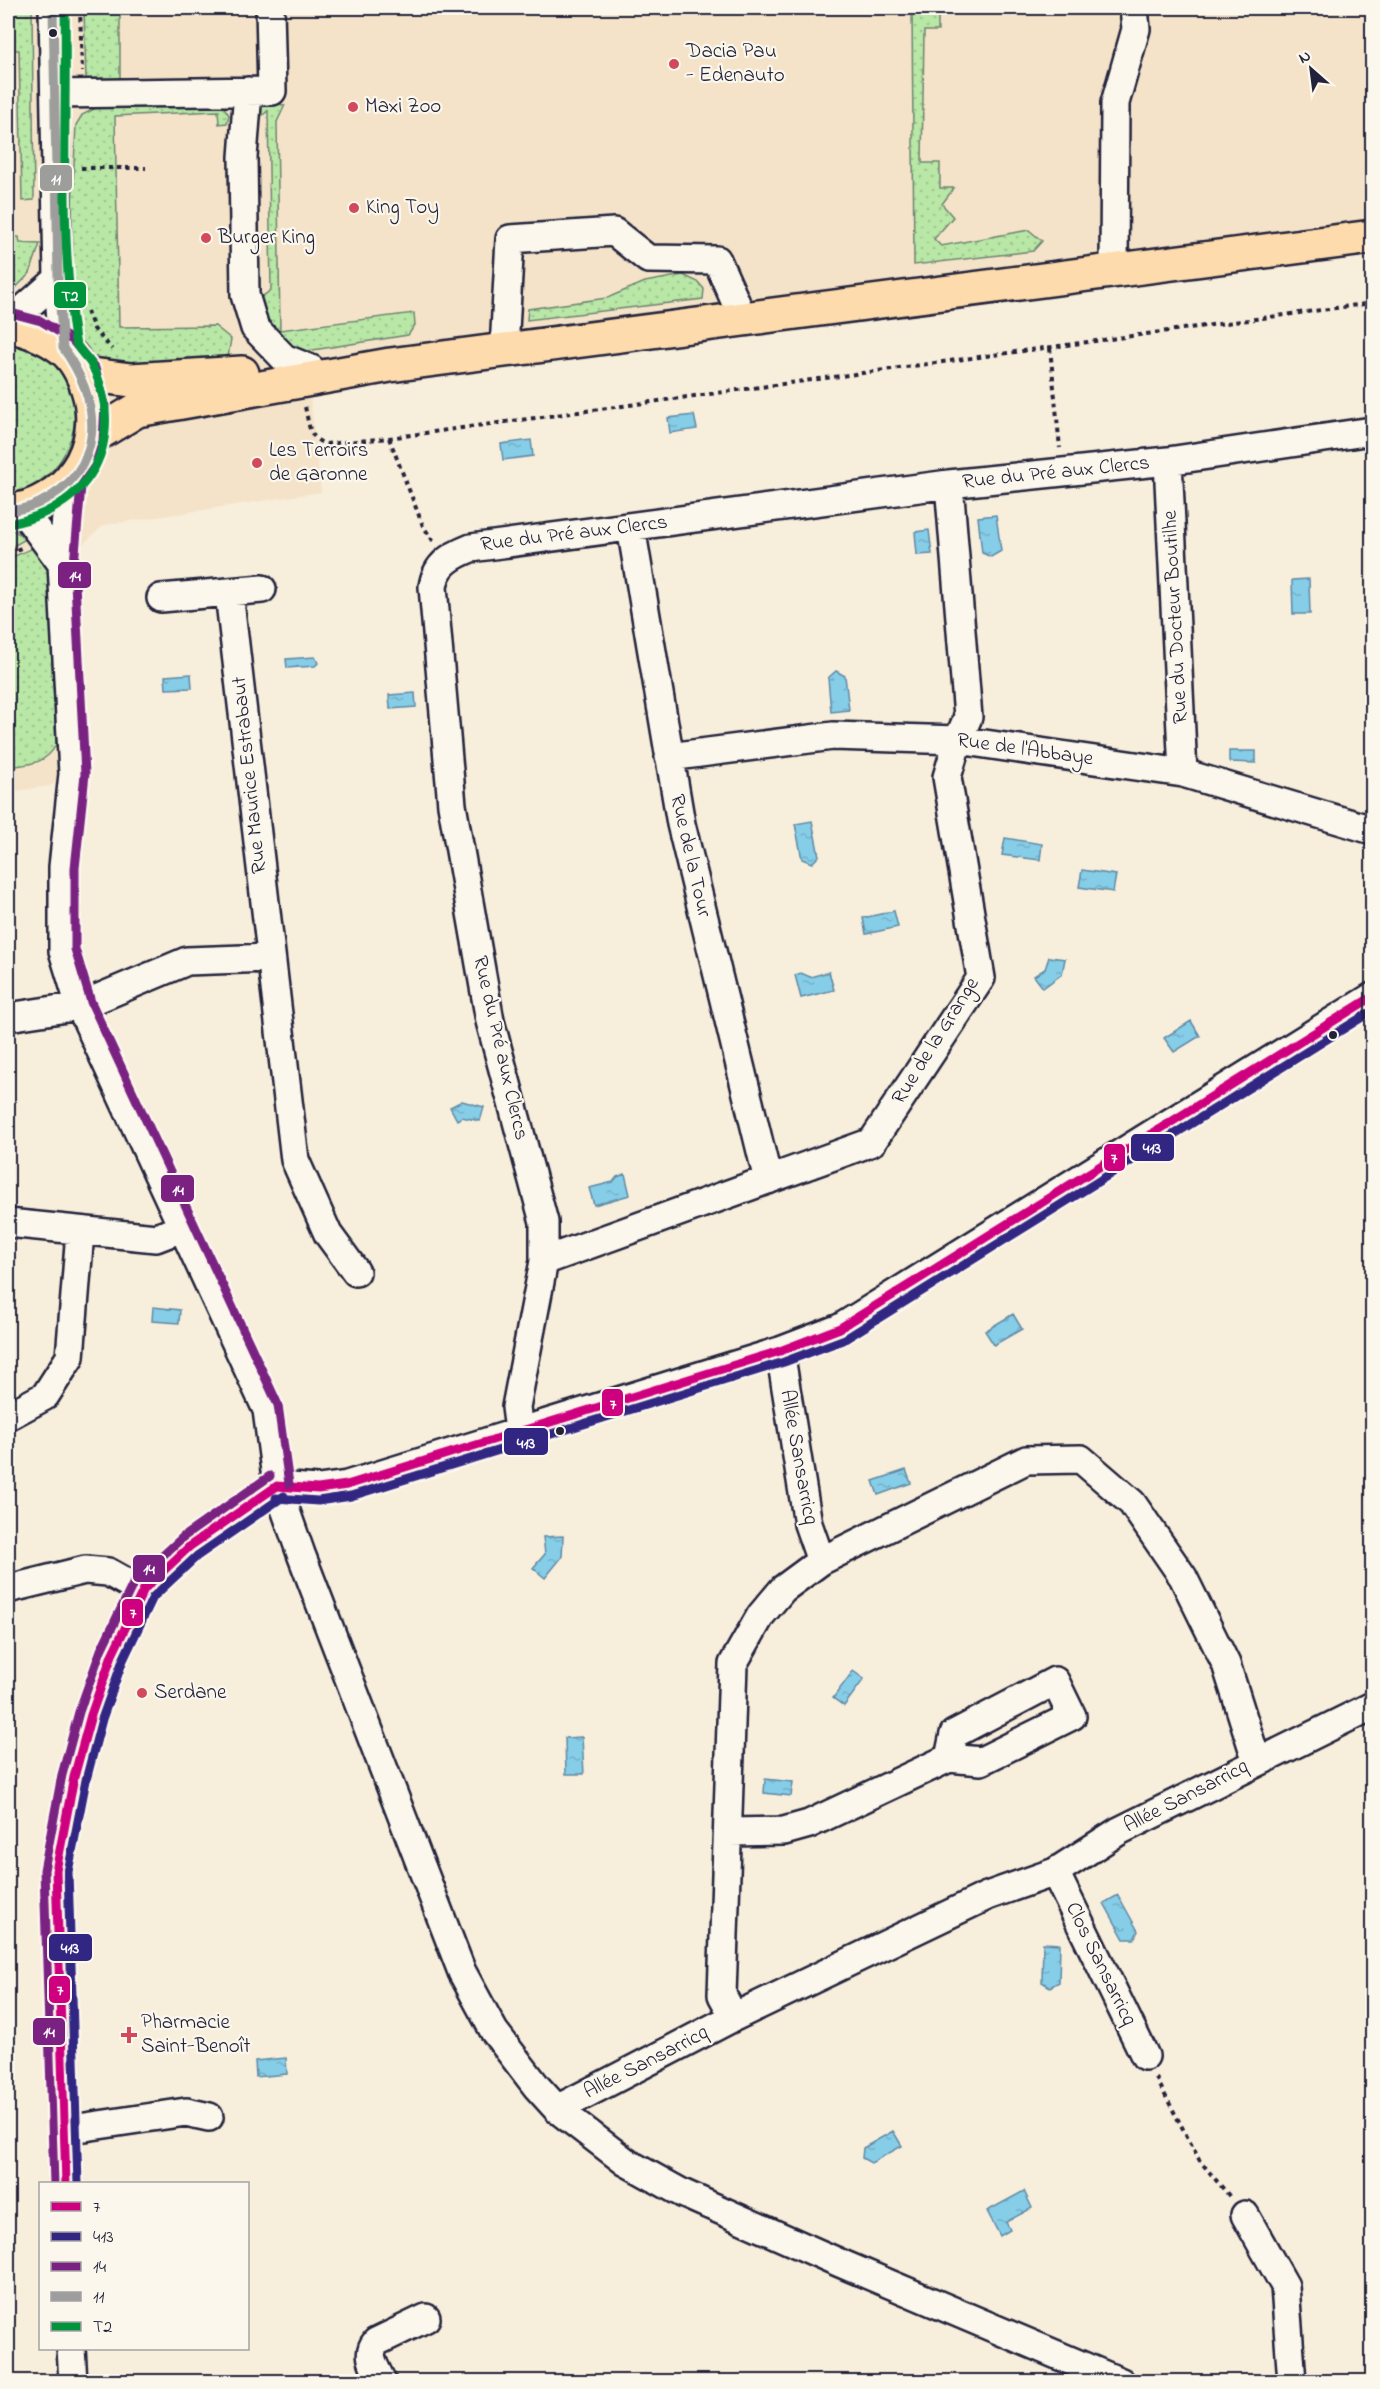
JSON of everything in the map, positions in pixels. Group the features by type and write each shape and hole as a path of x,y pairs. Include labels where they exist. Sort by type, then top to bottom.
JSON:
{"main road":[{"path":"92,437 137,410 378,367 1372,237"},
{"path":"8,324 36,332 63,348 84,374 93,405 92,437 84,461 69,482 47,500 15,511"},
{"path":"84,374 131,380 378,367"}],"street":[{"path":"53,8 58,279 63,348"},
{"path":"55,94 272,91 270,8"},
{"path":"1114,272 1115,103 1136,29 1134,8"},
{"path":"248,92 243,156 245,295 255,327 284,358 311,369"},
{"path":"504,350 510,239 614,232 648,259 717,260 743,319"},
{"path":"8,324 58,279"},
{"name":"Rue du Pré aux Clercs","path":"519,1431 516,1407 544,1262 544,1222 490,1021 452,805 433,587 434,577 445,561 471,548 949,484 1168,461 1372,431"},
{"name":"Rue du Docteur Boutilhe","path":"1168,461 1184,773"},
{"path":"69,482 62,564 73,774 63,867 63,951 80,1006 267,1410 278,1486 389,1787 462,1972 494,2031 557,2109 626,2162 682,2193 851,2268 1121,2382"},
{"name":"Rue de la Grange","path":"544,1262 872,1142 981,978 947,777 958,740 968,717 949,484"},
{"path":"15,511 62,564"},
{"name":"Rue de la Tour","path":"631,527 681,824 768,1180"},
{"path":"161,598 262,589"},
{"name":"Rue Maurice Estrabaut","path":"229,593 270,958 296,1160 328,1234 356,1272"},
{"name":"Rue de l'Abbaye","path":"669,757 833,736 958,740 1184,773 1372,830"},
{"path":"8,1017 80,1006 188,961 270,958"},
{"path":"66,2182 56,1871 64,1822 89,1720 114,1649 142,1591 192,1543 247,1510 278,1486 318,1489 347,1485 780,1351 840,1328 1372,997"},
{"path":"8,1223 156,1238 182,1228"},
{"path":"8,1416 45,1396 70,1357 80,1232"},
{"name":"Allée Sansarricq","path":"780,1351 808,1524 821,1561"},
{"name":"Allée Sansarricq","path":"557,2109 734,2017 987,1896 1055,1872 1119,1831 1257,1762 1226,1664 1183,1577 1132,1503 1082,1459 1026,1460 821,1561 783,1590 761,1615 733,1664 730,1832 722,1995 734,2017"},
{"path":"8,1589 85,1570 108,1572 142,1591"},
{"path":"1257,1762 1372,1706"},
{"path":"730,1832 784,1831 809,1824 949,1758"},
{"name":"Clos Sansarricq","path":"1055,1872 1145,2056"},
{"path":"65,2130 186,2112 209,2117"},
{"path":"1245,2215 1285,2286 1292,2382"},
{"path":"382,2382 370,2355 371,2348 376,2342 426,2318"},
{"path":"71,2350 73,2382"}],"path":[{"path":"81,168 146,168"},
{"path":"304,403 312,435 318,442 326,444 389,438 1372,303"},
{"path":"86,308 94,329 117,353"},
{"path":"1050,348 1063,472"},
{"path":"389,438 423,526 445,561"},
{"path":"1145,2056 1200,2161 1245,2215"}],"shaded area":[{"path":"8,8 1372,8 1372,237 308,379 321,492 104,525 62,563 73,774 50,786 8,792"}],"green space":[{"path":"8,8 32,8 34,200 22,201 19,50 8,50"},
{"path":"84,8 120,8 120,83 86,81"},
{"path":"912,8 938,8 938,31 924,31 922,163 940,163 940,188 954,188 942,204 953,217 934,239 941,246 1029,230 1042,241 1033,251 914,265"},
{"path":"221,103 229,115 227,123 219,124 218,111 115,116 119,327 215,326 231,339 228,357 221,362 102,369 68,334 66,322 76,125 82,115 104,104"},
{"path":"264,103 285,105 277,122 280,330 414,313 415,325 408,335 294,353 272,343 256,301 271,290 268,111 259,118 252,111"},
{"path":"8,237 19,237 20,243 40,244 30,273 8,296"},
{"path":"683,275 698,282 704,289 703,299 527,320 528,309 607,298 645,282"},
{"path":"8,341 37,352 53,363 66,382 73,402 74,422 70,442 61,460 47,476 29,487 8,494"},
{"path":"8,526 26,539 8,549"},
{"path":"35,547 48,570 56,745 52,752 42,760 8,767 8,725 10,724 8,710 8,559"}],"water":[{"path":"694,415 697,429 670,433 668,418"},
{"path":"531,440 533,456 503,460 501,444"},
{"path":"996,515 1001,551 991,557 982,553 978,517"},
{"path":"929,530 932,554 917,555 915,532"},
{"path":"1309,579 1310,614 1293,614 1292,580"},
{"path":"315,657 318,663 315,666 287,668 286,659"},
{"path":"836,671 845,676 849,710 831,712 828,678"},
{"path":"191,674 192,688 166,689 165,676"},
{"path":"415,693 416,707 390,709 389,695"},
{"path":"1229,751 1256,751 1256,763 1229,762"},
{"path":"812,821 819,856 812,863 802,859 795,824"},
{"path":"1005,838 1042,844 1040,860 1002,855"},
{"path":"1082,870 1116,875 1113,892 1079,887"},
{"path":"894,911 898,927 866,934 863,918"},
{"path":"1049,957 1065,959 1062,974 1043,988 1034,976 1045,969"},
{"path":"829,972 834,990 801,998 795,975 801,973 810,977"},
{"path":"1191,1021 1200,1036 1174,1052 1164,1038"},
{"path":"462,1101 484,1107 480,1121 462,1117 457,1120 450,1107"},
{"path":"625,1174 630,1195 594,1205 589,1188 613,1182 617,1177"},
{"path":"153,1307 180,1310 179,1323 152,1321"},
{"path":"1013,1314 1022,1329 994,1345 985,1331"},
{"path":"906,1470 911,1483 878,1495 873,1481"},
{"path":"563,1536 562,1557 545,1578 533,1568 545,1554 543,1537"},
{"path":"853,1671 864,1679 844,1706 833,1698"},
{"path":"582,1737 584,1774 566,1774 565,1738"},
{"path":"765,1779 793,1782 791,1796 764,1793"},
{"path":"1118,1895 1138,1931 1134,1939 1124,1939 1104,1903"},
{"path":"1043,1943 1060,1944 1059,1982 1050,1987 1042,1982"},
{"path":"286,2058 287,2074 256,2077 255,2061"},
{"path":"893,2131 902,2146 871,2163 862,2158 863,2148"},
{"path":"1024,2191 1032,2208 1006,2222 1010,2230 1000,2236 987,2211"}],"transit line":[{"name":"11","path":"53,8 58,279 63,348"},
{"name":"T2","path":"10,524 52,509 76,492 94,469 105,432 103,395 90,362 76,343 70,299 65,216 65,8"},
{"name":"14","path":"11,313 41,321 72,340 95,368 105,404 103,441 95,466 81,486 74,564 85,774 75,868 75,949 91,1002 278,1405 289,1484"},
{"name":"11","path":"8,512 35,505 61,489 77,472 87,454 92,433 91,412 76,369 63,348"},
{"name":"7","path":"277,1486 318,1489 347,1485 780,1351 840,1328 1372,997"},
{"name":"413","path":"276,1498 318,1501 351,1496 784,1362 845,1339 1372,1011"},
{"name":"14","path":"54,2182 44,1870 62,1775 79,1712 101,1650 134,1582 183,1537 270,1476"},
{"name":"7","path":"66,2182 56,1871 74,1777 91,1715 112,1655 144,1589 190,1546 277,1486"},
{"name":"413","path":"78,2182 68,1872 86,1780 102,1719 123,1660 153,1597 197,1556 284,1496"}],"place":[{"name":"Dacia Pau - Edenauto","path":"674,64"},
{"name":"Maxi Zoo","path":"353,107"},
{"name":"King Toy","path":"354,208"},
{"name":"Burger King","path":"206,238"},
{"name":"Les Terroirs de Garonne","path":"257,463"},
{"name":"Serdane","path":"142,1693"},
{"name":"Pharmacie Saint-Benoît","path":"129,2035"}]}
